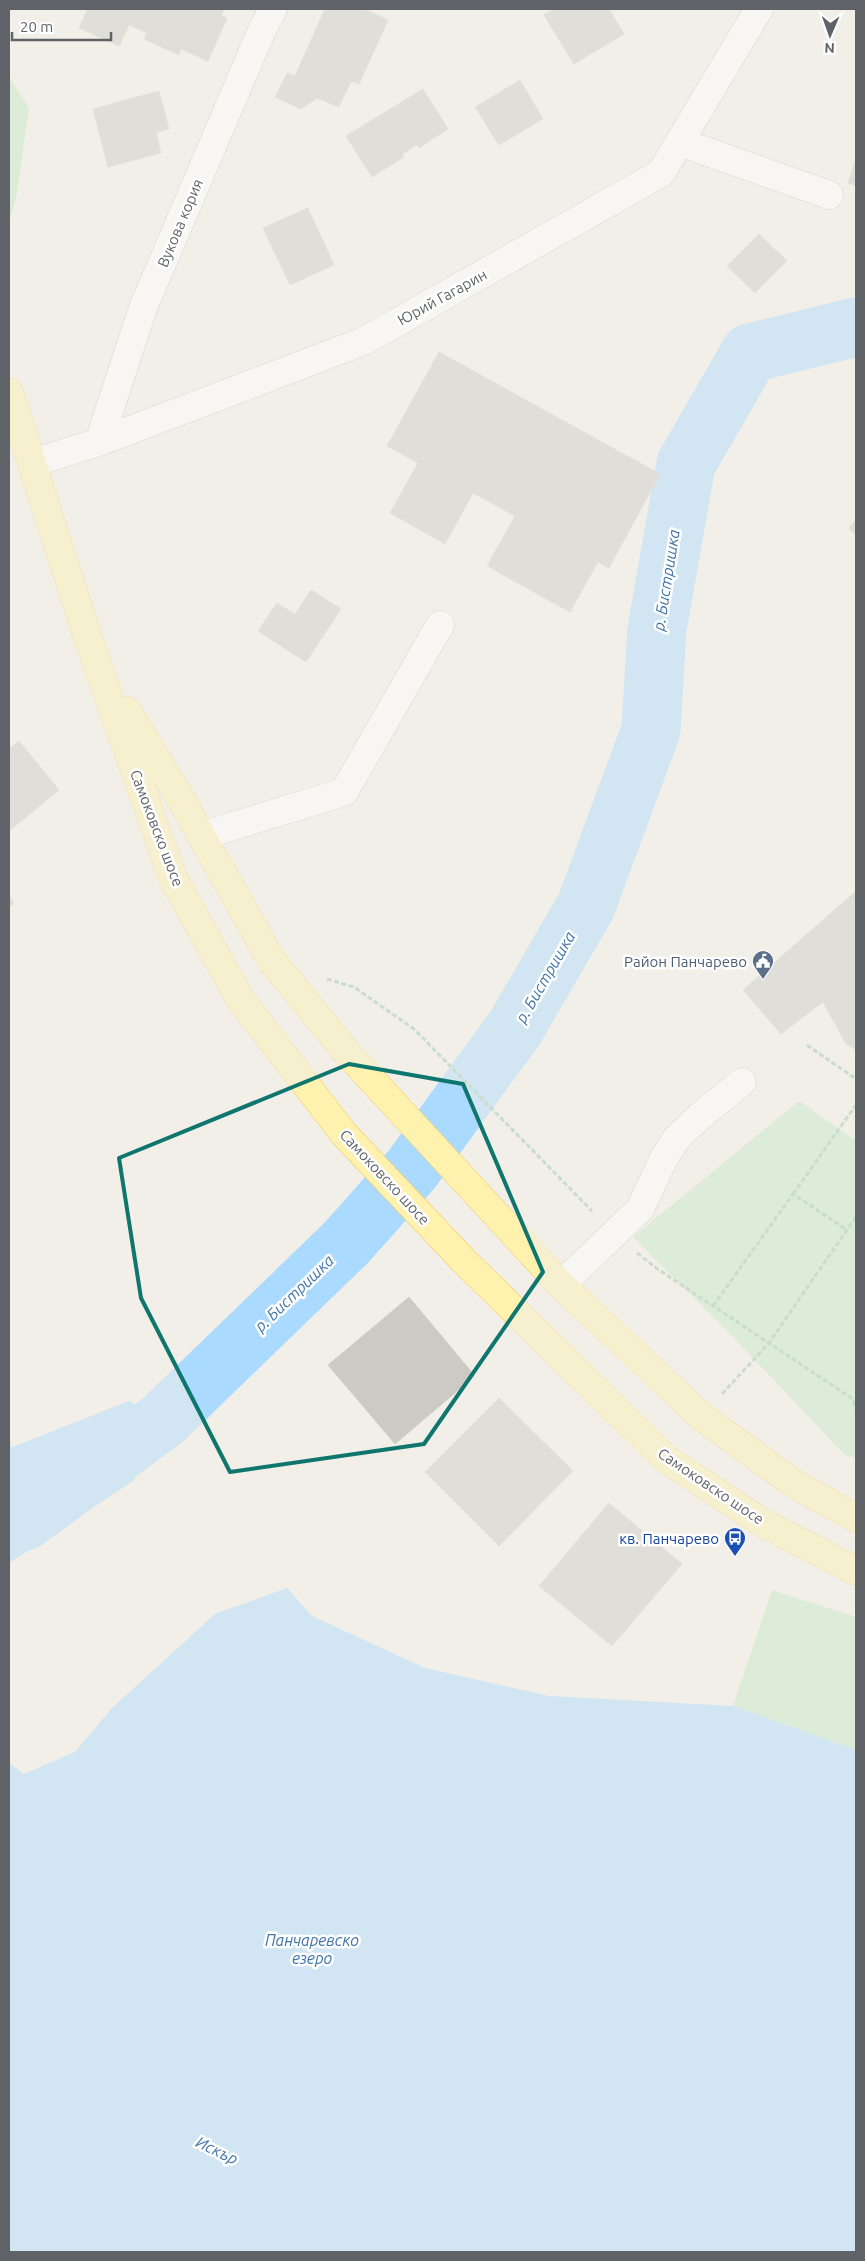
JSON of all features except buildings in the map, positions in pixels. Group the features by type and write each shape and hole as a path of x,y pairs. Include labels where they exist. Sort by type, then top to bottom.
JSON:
{"main road":[{"name":"Самоковско шосе","path":"9,392 89,641 174,878 240,999 344,1134 463,1260 666,1459 763,1522 856,1571"},
{"name":"Самоковско шосе","path":"89,641 133,722 272,961 348,1054 561,1285 702,1417 793,1483 856,1518"}],"street":[{"name":"Вукова кория","path":"99,442 144,308 262,30 274,9"},
{"name":"Юрий Гагарин","path":"32,463 99,442 364,340 661,173 759,9"},
{"path":"680,142 830,195"},
{"path":"201,836 344,792 440,625"},
{"path":"561,1285 640,1209 664,1158 676,1139 700,1116 742,1082"}],"path":[{"path":"326,978 354,987 414,1029 614,1234 659,1270 853,1399 856,1410"},
{"path":"807,1045 856,1079"},
{"path":"713,1306 856,1105"},
{"path":"793,1194 847,1230"},
{"path":"770,1343 856,1217"},
{"path":"853,1399 856,1394"}],"highlighted area":[{"path":"349,1064 463,1084 543,1272 424,1444 230,1472 141,1298 119,1158"}],"green space":[{"path":"9,77 29,108 16,198 9,224"},
{"path":"799,1101 856,1141 856,1459 844,1454 734,1338 633,1237"},
{"path":"772,1590 856,1617 856,1750 733,1706"}],"water":[{"path":"129,1401 163,1420 133,1481 9,1563 9,1445 13,1447"},
{"name":"Панчаревско езеро","path":"287,1588 312,1616 425,1668 549,1696 733,1706 856,1750 856,2252 9,2252 9,1763 24,1774 75,1752 112,1708 215,1614"}],"waterway":[{"name":"р. Бистришка","path":"9,1527 26,1520 163,1420 346,1243 412,1169 515,1028 586,906 651,730 657,629 686,464 750,353 856,327"}],"place":[{"name":"Район Панчарево","path":"763,980"},
{"name":"кв. Панчарево","path":"735,1557"}],"water label":[{"name":"Искър","path":"217,2150"}]}
